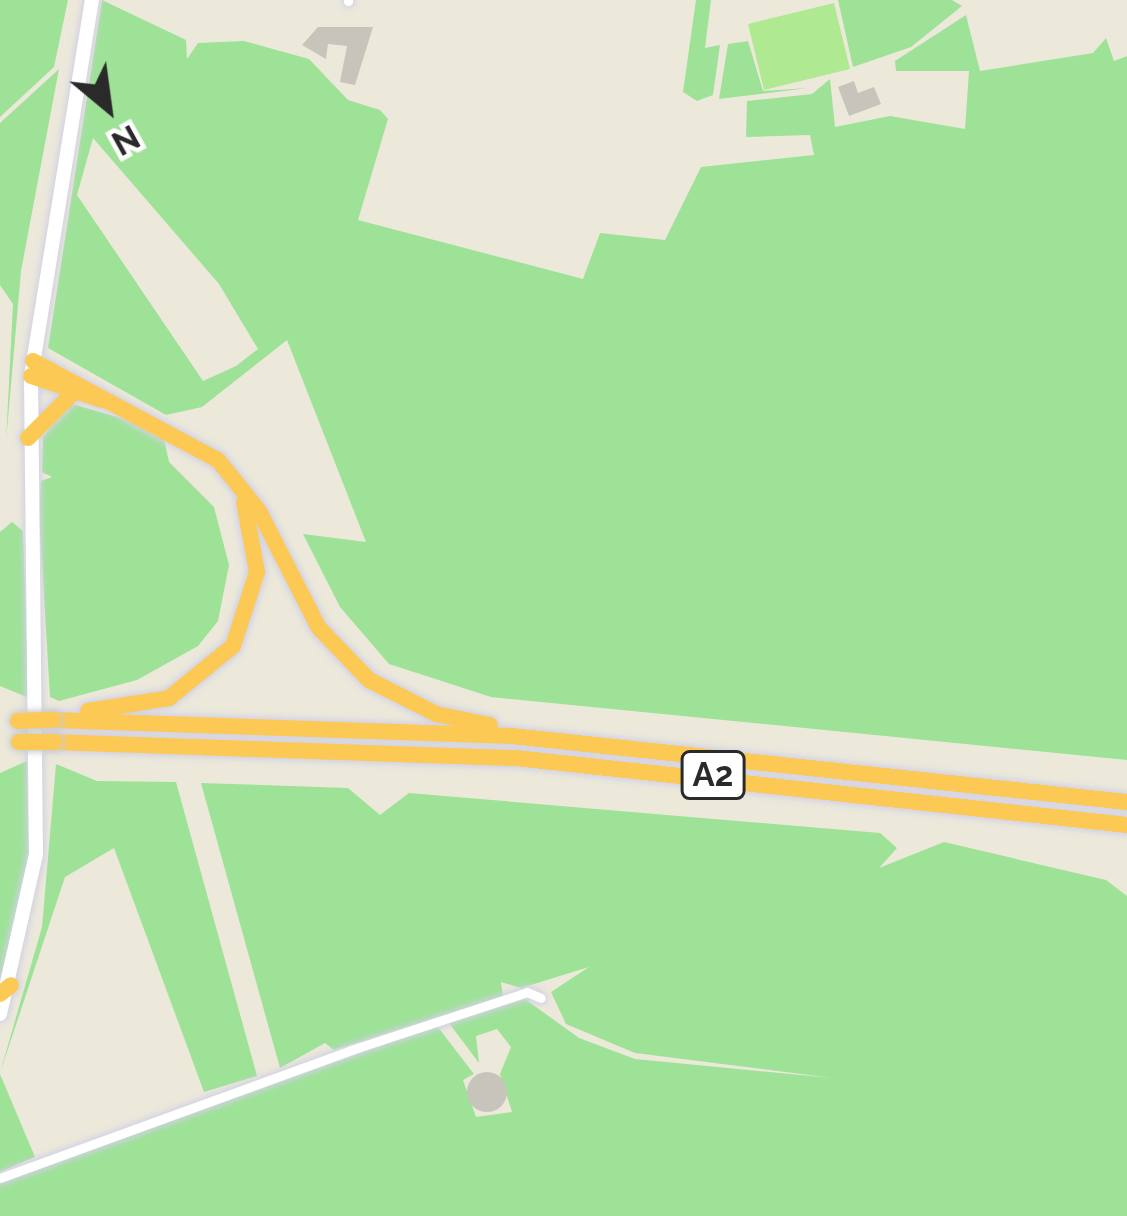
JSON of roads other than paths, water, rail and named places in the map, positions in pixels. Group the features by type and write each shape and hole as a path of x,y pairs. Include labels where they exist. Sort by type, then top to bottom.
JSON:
{"highway":[{"path":"32,369 71,395 109,400"},
{"path":"32,369 187,437 238,484 340,655 406,702 512,736"},
{"path":"28,438 71,395"},
{"path":"53,720 169,698 233,646 257,572 238,484"},
{"name":"A2","path":"9,721 512,736 1127,802"},
{"name":"A2","path":"9,742 516,758 1127,824"}],"main road":[{"path":"0,1014 36,854 28,438 32,369 92,0"}],"street":[{"path":"0,1178 351,1050 527,992 541,998"}]}
